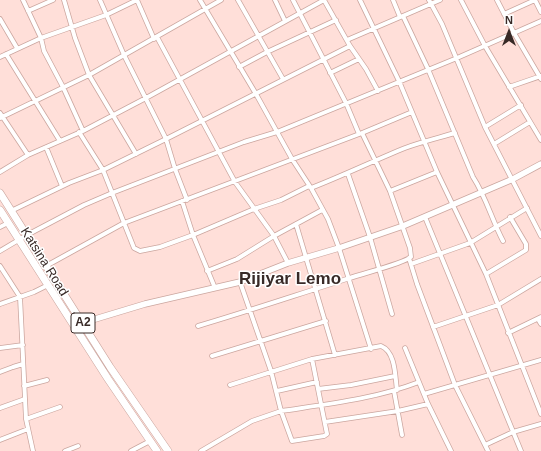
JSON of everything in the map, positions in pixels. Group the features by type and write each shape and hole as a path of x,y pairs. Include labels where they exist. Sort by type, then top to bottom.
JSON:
{"highway":[{"name":"Katsina Road","path":"0,193 138,409 168,451"},
{"name":"Katsina Road","path":"0,210 108,379 157,451"}],"street":[{"path":"23,0 41,38 44,51 63,87 81,131 103,170 134,248 140,251 160,247 193,235 254,209 348,174 374,161 406,148 455,133"},
{"path":"28,11 53,0"},
{"path":"64,0 75,38 89,75 136,154"},
{"path":"100,0 124,55 166,140 185,201 193,235 215,288"},
{"path":"0,57 41,38 106,15 137,0 155,38 179,78 235,182 274,236 288,263"},
{"path":"200,0 328,219 339,248 371,349"},
{"path":"28,155 1,116 89,75 221,0"},
{"path":"238,0 266,52 283,79"},
{"path":"275,0 285,21"},
{"path":"198,326 250,311 348,278 380,269 409,258 412,254 390,191 293,0"},
{"path":"0,172 28,155 81,131 146,98 179,78 324,0 350,46 378,90"},
{"path":"360,0 399,81 437,172 486,274 541,414"},
{"path":"393,0 428,69 473,177 482,192 496,227 504,241"},
{"path":"347,40 402,17 430,2 440,0"},
{"path":"462,0 485,46 541,140"},
{"path":"497,0 514,33 540,77 510,87"},
{"path":"504,14 537,1 541,12"},
{"path":"430,2 442,24 457,58 485,127 541,236"},
{"path":"0,19 17,48"},
{"path":"239,67 266,52 336,20"},
{"path":"0,251 26,234 84,205 112,193 218,152 276,132 346,104 541,21"},
{"path":"11,211 62,186 103,170 166,140 350,46"},
{"path":"6,54 60,141"},
{"path":"330,73 359,59"},
{"path":"485,127 520,105"},
{"path":"46,266 124,223 235,182 412,112"},
{"path":"494,144 530,122"},
{"path":"46,147 62,186"},
{"path":"82,322 145,304 240,282 288,263 339,248 403,226 513,179 541,164"},
{"path":"390,191 437,172"},
{"path":"348,174 370,237 392,314"},
{"path":"411,264 470,243 510,217 527,208"},
{"path":"207,271 237,259 274,236 322,210"},
{"path":"425,217 521,451"},
{"path":"486,274 526,250 526,244 510,217"},
{"path":"0,227 8,223"},
{"path":"296,224 335,354"},
{"path":"409,258 417,284 455,384 488,451"},
{"path":"0,266 20,297 26,418 33,451"},
{"path":"433,327 498,305 541,279"},
{"path":"240,282 271,371 281,411 292,441 324,436 327,434 312,359"},
{"path":"0,304 48,285"},
{"path":"508,332 540,318 541,324"},
{"path":"212,356 326,321"},
{"path":"0,348 23,345"},
{"path":"230,385 312,359 381,346 386,348 390,354 395,376 395,391 402,435"},
{"path":"405,348 428,404 451,451"},
{"path":"424,394 541,360"},
{"path":"0,372 23,364"},
{"path":"318,389 350,385 395,376"},
{"path":"24,386 47,380"},
{"path":"276,391 317,382"},
{"path":"201,451 252,420 281,411 370,397 395,391 419,382"},
{"path":"0,408 25,399"},
{"path":"325,422 398,411 428,404"},
{"path":"26,418 60,408"},
{"path":"485,445 513,432 541,424"},
{"path":"0,440 28,429"},
{"path":"131,451 150,441"},
{"path":"65,451 78,446"}],"district":[{"name":"Rijiyar Lemo","path":"290,279"}]}
